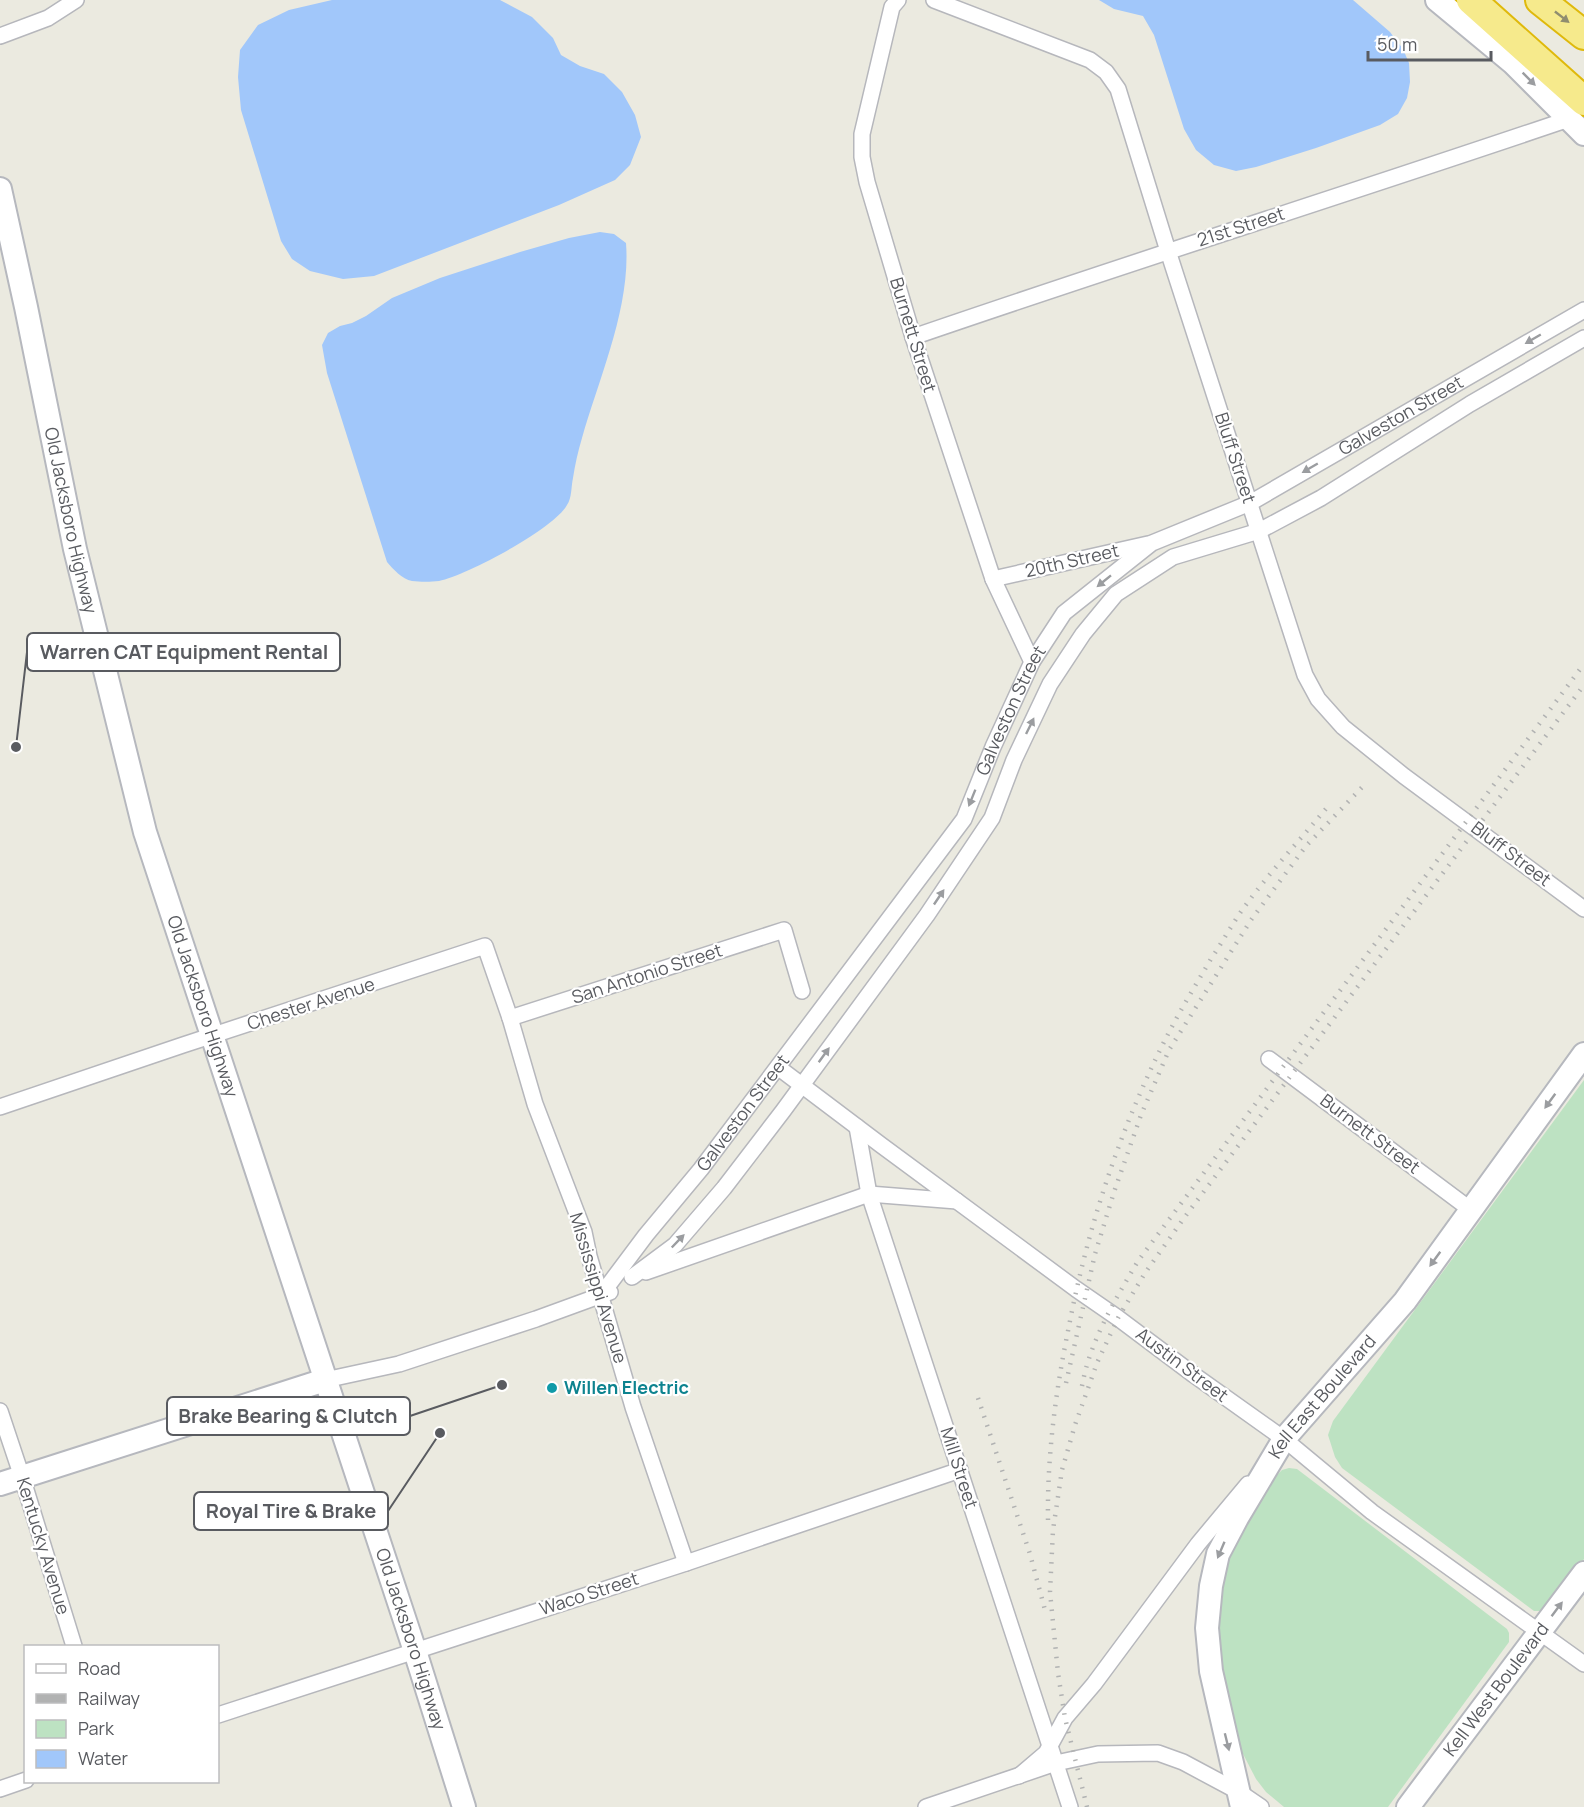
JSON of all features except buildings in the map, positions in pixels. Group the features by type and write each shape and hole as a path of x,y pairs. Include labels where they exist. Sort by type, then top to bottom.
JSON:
{"highway":[{"path":"1471,0 1579,118"},
{"path":"1540,0 1584,34"}],"main road":[{"path":"1437,0 1579,118"},
{"name":"Old Jacksboro Highway","path":"0,189 75,549 145,832 415,1651 464,1807"},
{"name":"Kell East Boulevard","path":"1240,1800 1211,1671 1207,1628 1211,1586 1218,1554 1284,1439 1405,1301 1584,1054"},
{"name":"Galveston Street","path":"0,1484 326,1380"},
{"name":"Kell West Boulevard","path":"1408,1807 1584,1573"}],"street":[{"path":"0,36 48,18 76,0"},
{"name":"Burnett Street","path":"898,0 892,8 862,134 862,157 867,182 913,337 993,579 1032,662"},
{"name":"Bluff Street","path":"934,0 1090,60 1106,72 1118,89 1305,675 1318,699 1343,727 1404,776 1584,909"},
{"name":"21st Street","path":"913,337 1168,251 1579,118"},
{"name":"Galveston Street","path":"601,1295 646,1235 701,1170 964,819 993,747 1032,662 1065,613 1152,543 1250,503 1584,309"},
{"name":"Galveston Street","path":"326,1380 399,1364 536,1319 612,1291 675,1245 724,1188 803,1085 927,915 992,818 1014,760 1050,684 1083,634 1116,594 1173,557 1258,531 1321,498 1470,404 1584,338"},
{"name":"20th Street","path":"993,579 1152,543"},
{"name":"San Antonio Street","path":"510,1018 784,930 802,991"},
{"name":"Chester Avenue","path":"0,1107 485,946"},
{"name":"Mississippi Avenue","path":"485,946 510,1018 535,1104 584,1232 633,1407 686,1563"},
{"name":"Burnett Street","path":"1269,1059 1471,1210"},
{"name":"Austin Street","path":"778,1068 1284,1439 1372,1512 1584,1664"},
{"name":"Mill Street","path":"857,1127 869,1194 1070,1807"},
{"name":"Galveston Street","path":"632,1277 869,1194 957,1201"},
{"name":"Kentucky Avenue","path":"0,1411 73,1645"},
{"path":"1019,1776 1046,1753 1065,1718 1094,1684 1198,1544 1284,1439"},
{"name":"Waco Street","path":"219,1715 686,1563 960,1470"},
{"path":"926,1807 1056,1763 1098,1754 1158,1753 1183,1762 1240,1800 1260,1807"},
{"path":"0,1789 24,1781"}],"green space":[{"path":"1584,1080 1584,1559 1548,1606 1541,1611 1534,1611 1342,1468 1335,1457 1328,1435 1333,1421"},
{"path":"1289,1468 1297,1469 1507,1629 1509,1633 1509,1642 1388,1807 1284,1807 1266,1792 1256,1779 1242,1752 1221,1672 1215,1629 1224,1567 1252,1509 1278,1474"}],"water":[{"path":"332,0 500,0 532,17 553,38 561,55 580,66 604,74 622,92 635,115 641,137 630,165 615,180 559,205 374,276 343,279 310,271 292,259 281,241 241,110 238,77 240,50 258,25 289,10"},
{"path":"1099,0 1353,0 1390,32 1403,49 1409,63 1410,82 1407,98 1398,114 1380,125 1316,148 1236,171 1214,165 1196,150 1184,129 1154,35 1143,16 1114,9"},
{"path":"600,232 614,234 626,243 624,292 612,342 579,448 569,502 559,515 545,526 488,561 439,581 408,580 387,562 327,373 322,345 328,333 366,316 392,298 440,278 520,252"}],"railway":[{"path":"1082,1386 1097,1337 1138,1261 1584,664"},
{"path":"1087,1807 1065,1718 1050,1592 1053,1530 1062,1470 1097,1363 1118,1318 1145,1273 1184,1218 1584,685"},
{"path":"1066,1383 1095,1254 1114,1192 1141,1115 1169,1050 1251,920 1306,846 1367,782"},
{"path":"1048,1520 1053,1422 1069,1326 1096,1216 1119,1145 1164,1042 1211,959 1250,899 1330,804"},
{"path":"978,1398 1030,1554 1045,1610"}],"place":[{"name":"Warren CAT Equipment Rental","path":"16,747"},
{"name":"Brake Bearing & Clutch","path":"502,1385"},
{"name":"Willen Electric","path":"552,1388"},
{"name":"Royal Tire & Brake","path":"440,1433"}]}
